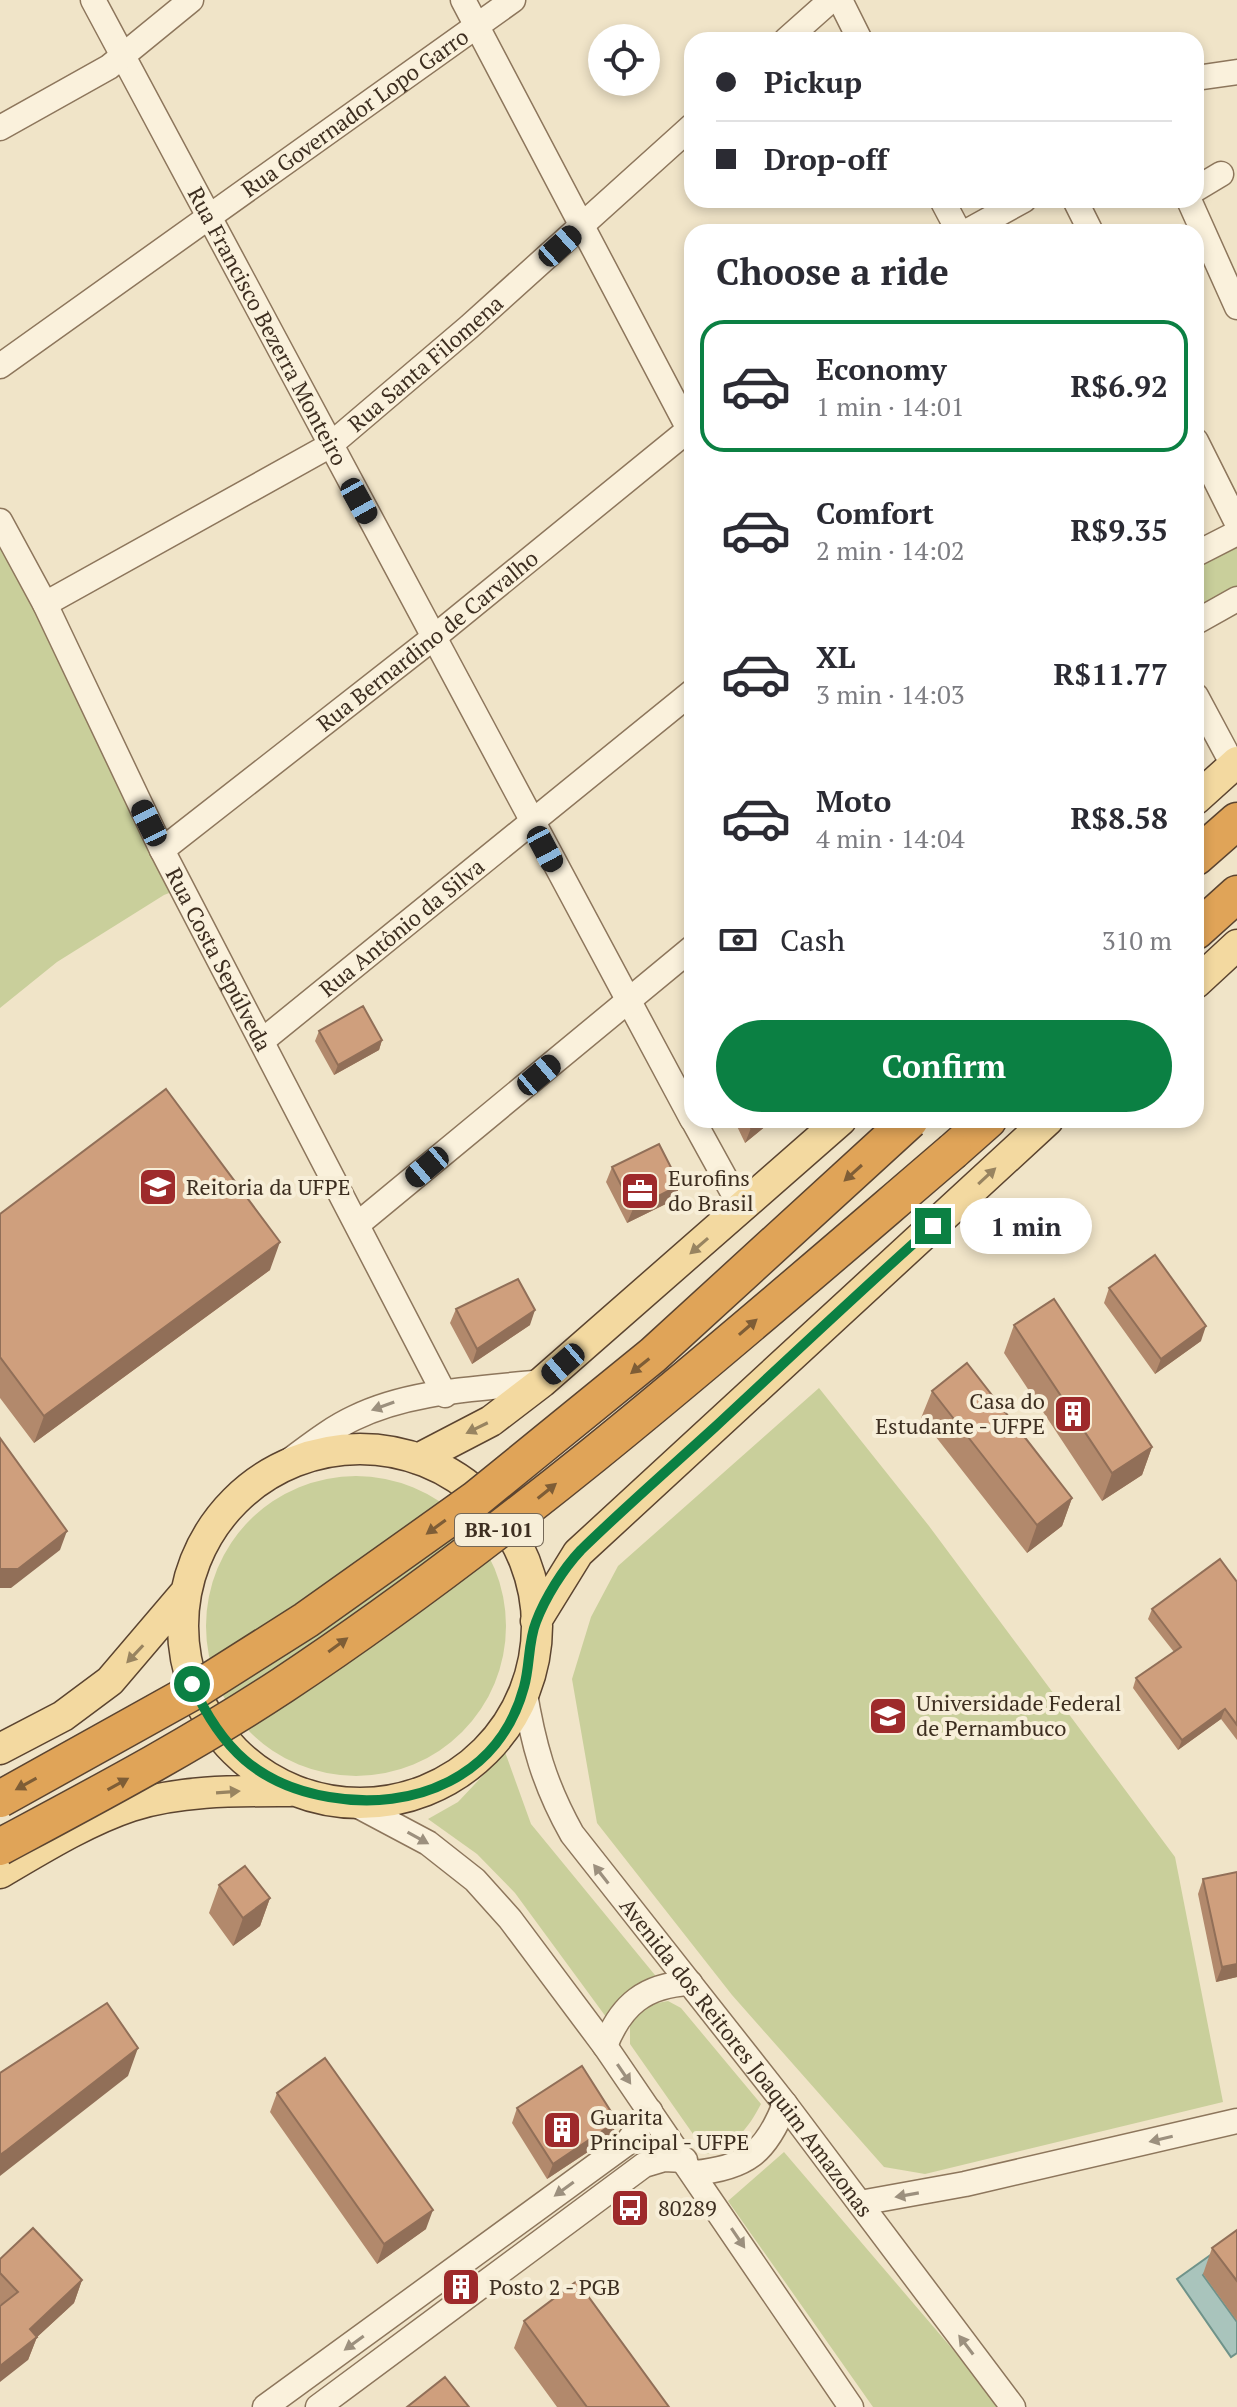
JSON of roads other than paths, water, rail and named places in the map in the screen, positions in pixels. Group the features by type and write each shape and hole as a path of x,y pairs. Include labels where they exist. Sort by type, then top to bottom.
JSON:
{"highway":[{"path":"1204,850 1237,821"},
{"path":"1204,924 1237,894"},
{"name":"BR-101","path":"0,1799 194,1691 306,1620 476,1499 653,1355 901,1128"},
{"name":"BR-101","path":"0,1847 121,1782 282,1685 499,1530 704,1365 979,1128"}],"main road":[{"path":"1204,792 1235,764"},
{"path":"1204,976 1237,945"},
{"path":"418,1459 491,1421 542,1382 832,1128"},
{"path":"535,1623 578,1553 1039,1128"},
{"path":"0,1873 100,1819 133,1805 234,1791 296,1792 349,1801 387,1802 424,1794 458,1778 487,1754 510,1723 524,1688 535,1623 534,1594 528,1565 517,1539 500,1514 456,1476 418,1459 378,1451 325,1453 276,1470 243,1492 216,1521 196,1555 185,1593 184,1654 192,1684 204,1712 243,1760 296,1792"},
{"path":"0,1749 63,1716 110,1681 185,1593"}],"street":[{"name":"Rua Francisco Bezerra Monteiro","path":"93,0 684,1105"},
{"path":"0,128 94,77 191,0"},
{"path":"463,0 684,417"},
{"name":"Rua Governador Lopo Garro","path":"0,366 513,0"},
{"path":"795,32 831,0"},
{"path":"840,0 856,32"},
{"path":"1204,77 1237,72"},
{"name":"Rua Santa Filomena","path":"45,604 329,446 469,327 684,133"},
{"path":"1204,184 1221,174"},
{"path":"980,224 1010,208"},
{"path":"1204,233 1237,307"},
{"name":"Rua Bernardino de Carvalho","path":"162,850 433,638 684,436"},
{"path":"1204,457 1237,523"},
{"name":"Rua Costa Sepúlveda","path":"0,521 45,604 162,850 445,1395"},
{"path":"1204,550 1237,533"},
{"path":"1204,618 1237,599"},
{"name":"Rua Antônio da Silva","path":"262,1041 684,699"},
{"path":"1204,710 1235,764"},
{"path":"358,1224 684,955"},
{"name":"Rua Francisco Bezerra Monteiro","path":"697,1128 742,1209"},
{"path":"276,1470 351,1419 413,1397 542,1382"},
{"name":"Avenida dos Reitores Joaquim Amazonas","path":"524,1688 532,1740 547,1790 572,1834 785,2104 1013,2407"},
{"path":"349,1801 428,1843 475,1880 510,1919 605,2046 851,2407"},
{"path":"605,2046 614,2023 628,2005 646,1992 667,1984 690,1983"},
{"path":"318,2407 644,2165 664,2159 689,2167 725,2170 753,2156 774,2133 785,2104"},
{"path":"265,2407 627,2143 650,2111"},
{"path":"860,2203 965,2184 1237,2121"}],"water":[{"path":"1237,2236 1203,2275 1237,2322 1237,2353 1231,2357 1177,2279"}],"place":[{"name":"Reitoria da UFPE","path":"158,1187"},
{"name":"Eurofins do Brasil","path":"640,1191"},
{"name":"Casa do Estudante - UFPE","path":"1073,1414"},
{"name":"Universidade Federal de Pernambuco","path":"888,1716"},
{"name":"Guarita Principal - UFPE","path":"562,2130"},
{"name":"80289","path":"630,2208"},
{"name":"Posto 2 - PGB","path":"461,2287"}]}
